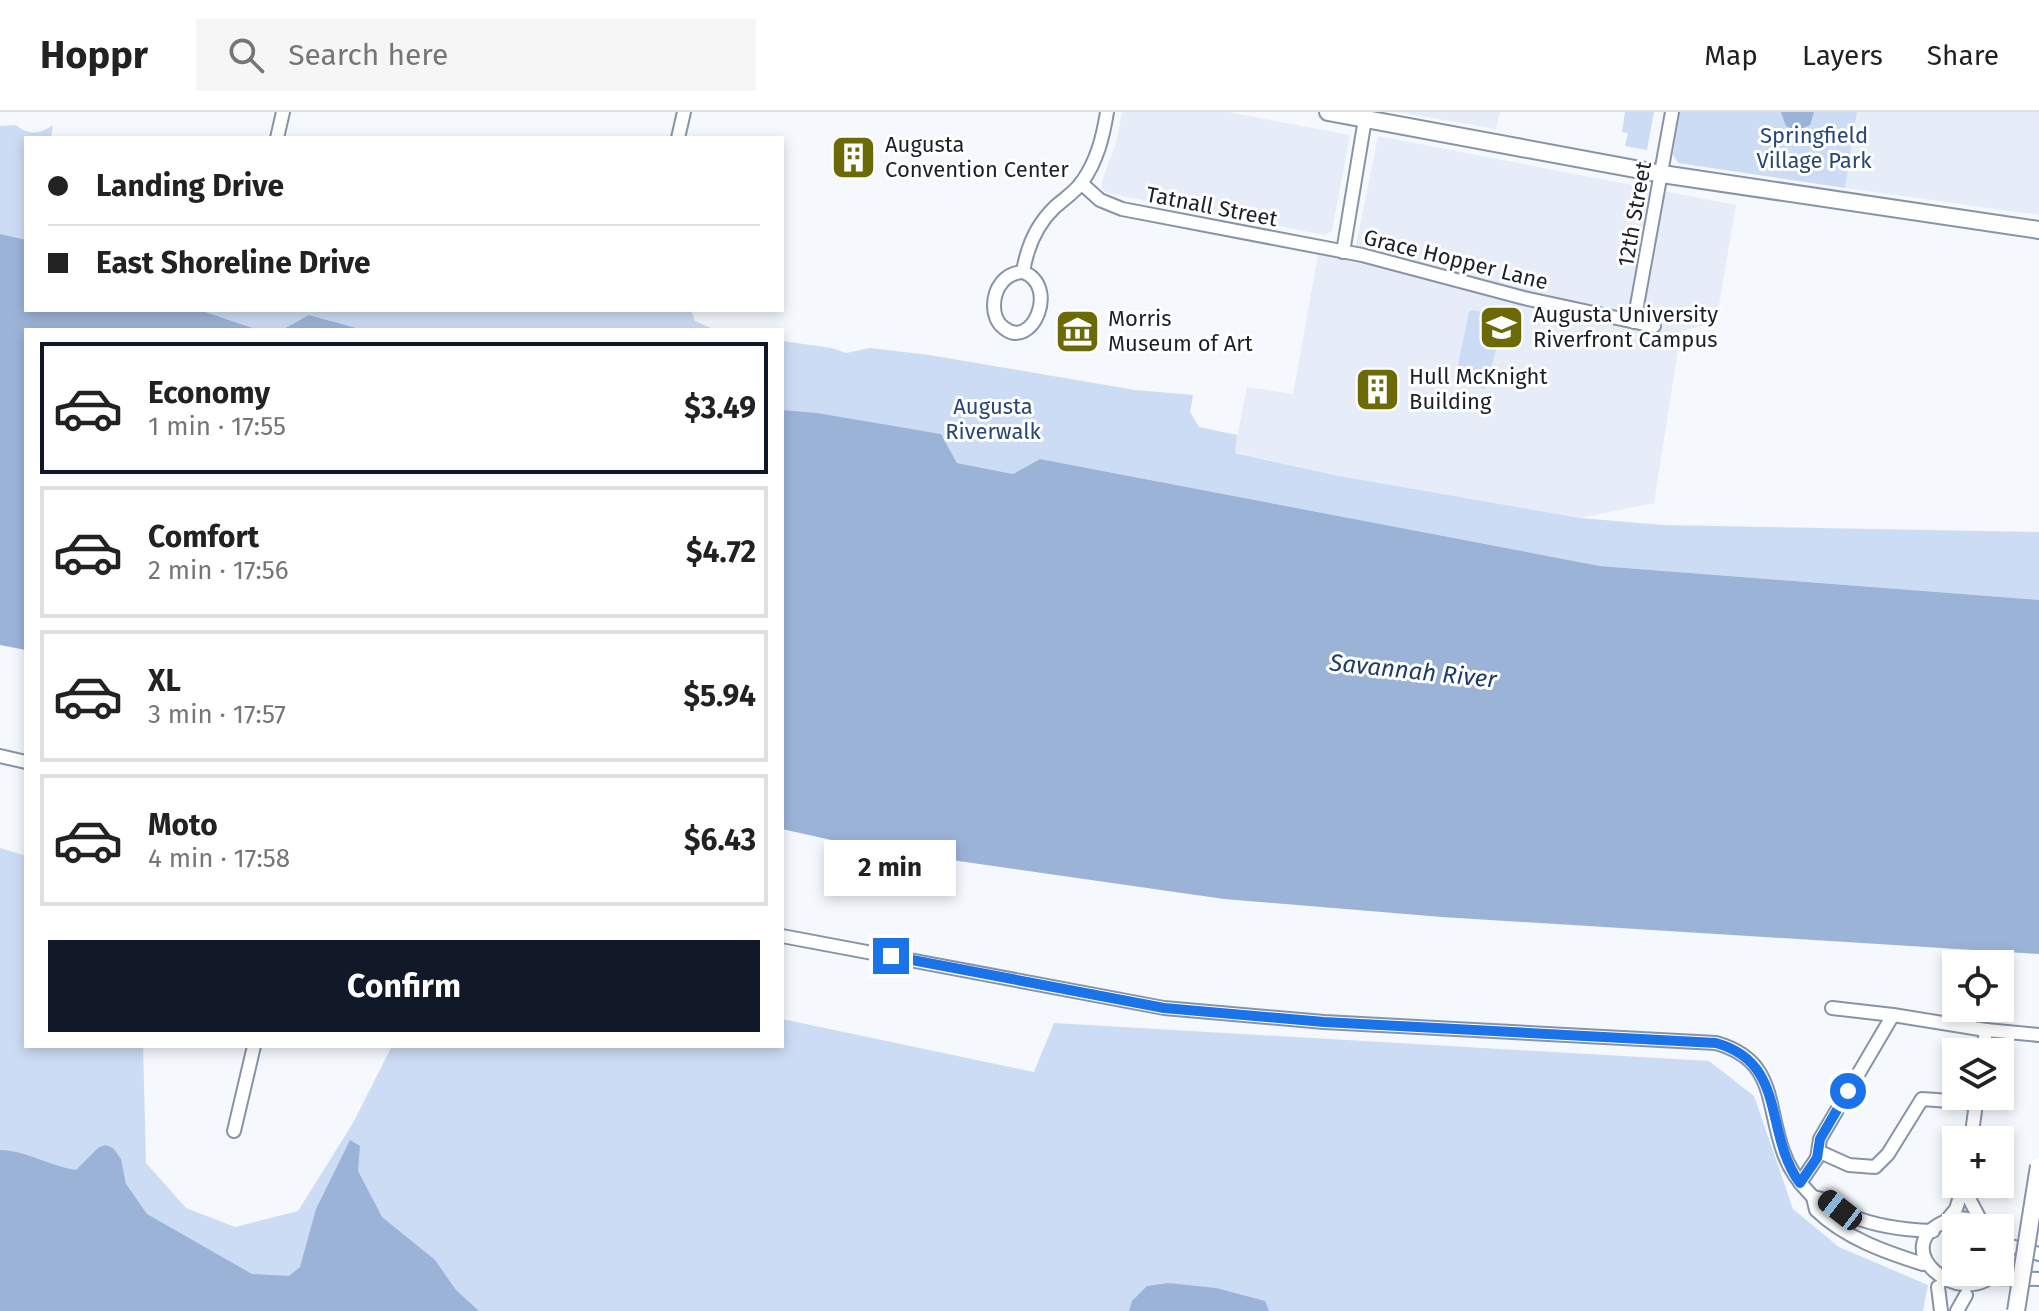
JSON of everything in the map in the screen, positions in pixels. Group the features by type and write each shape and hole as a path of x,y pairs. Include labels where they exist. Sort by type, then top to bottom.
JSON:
{"main road":[{"path":"1328,112 1365,116 1662,174 2039,230"},
{"path":"2016,1311 2039,1166"}],"street":[{"path":"277,136 283,112"},
{"path":"678,136 684,112"},
{"path":"1023,272 1029,243 1040,223 1081,183 1091,167 1107,112"},
{"name":"12th Street","path":"1634,322 1672,112"},
{"path":"1343,252 1365,116"},
{"name":"Tatnall Street","path":"1081,183 1100,200 1122,209 1343,252"},
{"name":"Grace Hopper Lane","path":"1343,252 1524,298 1654,326"},
{"path":"1023,272 1036,281 1041,306 1031,325 1022,331 1012,332 996,318 995,298 1008,276 1023,272"},
{"path":"0,756 24,762"},
{"path":"784,936 1164,1008 1324,1022 1716,1043 1737,1050 1762,1075 1782,1150 1800,1183 1813,1197 1816,1210 1842,1231 1923,1264"},
{"path":"1832,1008 2039,1035"},
{"path":"1800,1183 1820,1152 1820,1139 1893,1015"},
{"path":"1985,1038 1986,1030"},
{"path":"234,1131 254,1048"},
{"path":"1820,1152 1849,1165 1875,1167 1888,1154 1922,1099 1942,1099"},
{"path":"1813,1197 1825,1199 1856,1218 1911,1230 1933,1231"},
{"path":"1942,1224 1933,1231 1923,1251 1923,1264 1932,1281 1944,1291 1966,1295 1984,1286"},
{"path":"2014,1247 2039,1254"},
{"path":"2014,1277 2039,1279"},
{"path":"1938,1287 1941,1311"},
{"path":"1957,1311 1966,1295"}],"shaded area":[{"path":"1122,112 1228,112 1350,135 1332,231 1325,235 1107,193 1102,189 1102,181 1116,143"},
{"path":"1398,112 1500,112 1496,129"},
{"path":"1857,112 2039,112 2039,215 1845,188"},
{"name":"Augusta University Riverfront Campus","path":"1378,136 1736,205 1716,322 1681,331 1654,503 1580,518 1339,476 1234,452 1247,387 1293,394 1318,255 1353,261"}],"green space":[{"path":"1625,112 1654,112 1647,150 1625,146 1628,133 1622,132"},
{"name":"Springfield Village Park","path":"1680,112 1857,112 1845,188 1678,163 1673,155"},
{"path":"16,125 34,132 53,125 51,136 24,136 24,289 0,283 0,126"},
{"path":"115,312 692,312 695,321 711,328 357,328 310,315 302,328 179,328"},
{"path":"1469,312 1504,316 1505,319 1485,389 1455,379"},
{"name":"Augusta Riverwalk","path":"784,341 846,353 870,348 929,355 1135,390 1193,395 1190,412 1199,427 1237,435 1235,453 1339,476 1580,518 1663,525 2039,532 2039,600 1600,566 1040,459 1013,474 957,463 941,434 784,410"},
{"path":"0,848 24,855 24,1048 143,1048 146,1163 186,1208 235,1227 298,1211 353,1123 391,1048 784,1048 784,1019 1034,1072 1054,1023 1709,1061 1754,1096 1793,1209 1839,1247 1928,1285 1923,1311 0,1311"}],"water":[{"path":"1781,112 1814,112 1810,125 1797,131 1786,126"},
{"path":"0,234 24,240 24,312 205,312 252,328 24,328 24,650 0,645"},
{"path":"309,315 357,328 286,328"},
{"name":"Savannah River","path":"784,410 941,434 957,463 1013,474 1040,459 1600,566 2039,600 2039,954 2014,952 2014,950 1442,917 1224,899 867,848 784,829"},
{"path":"350,1140 360,1146 358,1171 382,1217 435,1260 456,1290 479,1311 0,1311 0,1150 76,1170 99,1147 106,1145 113,1148 121,1159 126,1184 147,1214 252,1274 289,1276 300,1267 316,1209"},
{"path":"1168,1283 1216,1288 1265,1301 1269,1311 1129,1311 1132,1301 1147,1286"}],"place":[{"name":"Augusta Convention Center","path":"854,157"},
{"name":"Augusta University Riverfront Campus","path":"1502,327"},
{"name":"Morris Museum of Art","path":"1077,331"},
{"name":"Hull McKnight Building","path":"1378,389"}],"route":[{"path":"891,956 1164,1008 1324,1022 1716,1043 1737,1050 1762,1075 1782,1150 1800,1183 1817,1158 1820,1139 1848,1091"}]}
